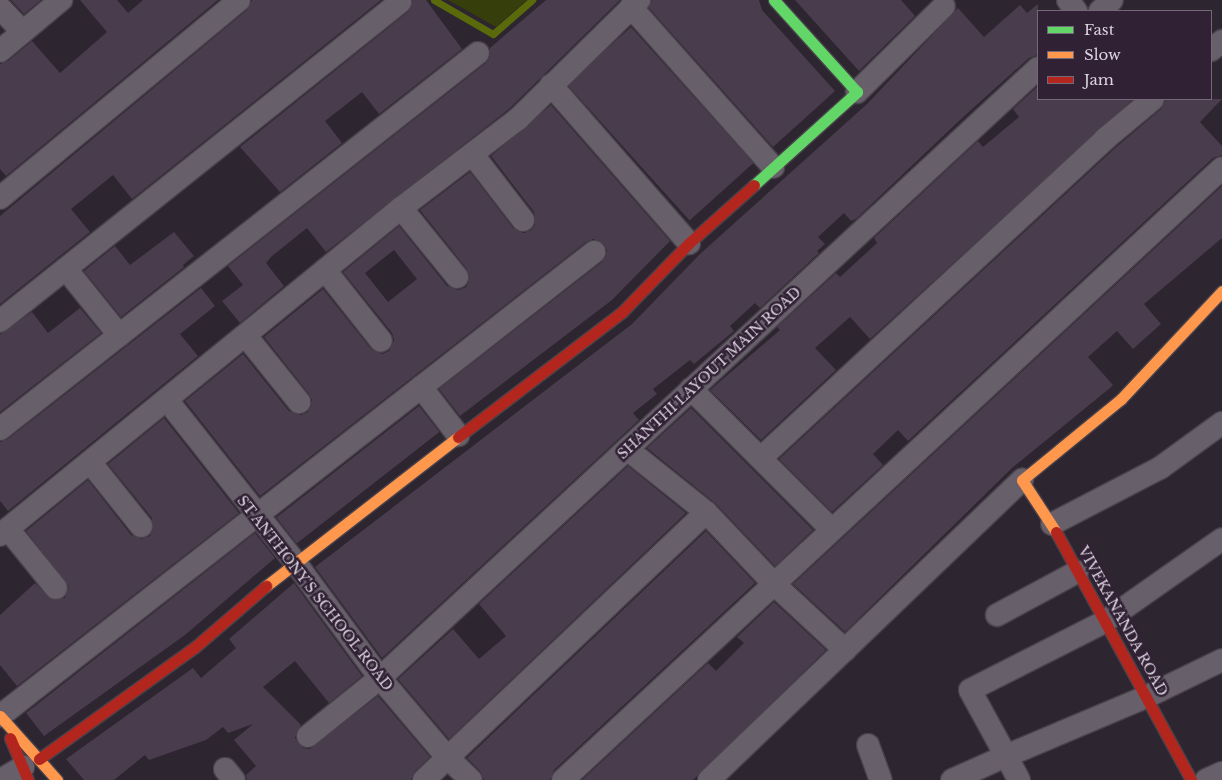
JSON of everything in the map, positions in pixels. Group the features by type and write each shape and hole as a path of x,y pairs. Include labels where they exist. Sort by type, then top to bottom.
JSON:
{"street":[{"path":"0,51 61,0"},
{"path":"0,198 239,0"},
{"path":"774,0 857,92"},
{"path":"1101,10 1112,0"},
{"path":"0,321 400,2"},
{"path":"56,588 4,532 401,208 518,119 635,3 773,167"},
{"path":"1,780 30,769 195,647 295,562 458,435 622,312 689,242 857,92 944,6"},
{"path":"0,8 22,32"},
{"path":"1212,49 1222,41"},
{"path":"0,429 478,52"},
{"name":"SHANTHI LAYOUT MAIN ROAD","path":"308,736 380,678 1037,69"},
{"path":"551,85 689,242"},
{"path":"762,457 1105,139 1152,100"},
{"path":"473,155 523,220"},
{"path":"563,780 1222,168"},
{"path":"401,208 457,277"},
{"path":"0,716 594,252"},
{"path":"66,269 119,335"},
{"path":"325,270 381,341"},
{"path":"709,780 1022,480 1121,399 1222,291"},
{"path":"246,336 299,402"},
{"path":"421,387 458,435"},
{"path":"691,389 762,457 832,530"},
{"name":"ST ANTHONY'S SCHOOL ROAD","path":"166,400 295,562 380,678 447,757 471,780"},
{"path":"1052,524 1160,468 1222,423"},
{"path":"626,449 706,512 774,584 845,650"},
{"path":"90,462 141,526"},
{"name":"VIVEKANANDA ROAD","path":"1022,480 1052,524 1104,622 1148,696 1191,780"},
{"path":"424,780 706,512"},
{"path":"1019,780 970,690 1104,622 1222,539"},
{"path":"997,615 1077,572"},
{"path":"952,780 1148,696 1222,660"},
{"path":"0,716 30,769 57,780"},
{"path":"0,716 30,769"},
{"path":"868,745 881,780"},
{"path":"1206,780 1222,773"}],"green space":[{"path":"448,0 527,0 496,27"}],"building":[{"path":"11,0 41,0 24,14"},
{"path":"80,0 117,0 128,13 143,0 218,0 6,176 0,169 0,64 8,61 32,41 60,73 107,32"},
{"path":"252,0 381,0 132,199 113,175 71,209 90,232 0,304 0,216 247,10"},
{"path":"413,0 426,0 462,49 379,114 362,92 325,121 342,143 280,192 240,147 408,12"},
{"path":"546,0 620,0 509,109 326,252 307,228 272,256 266,263 284,286 240,323 222,301 243,285 228,266 486,63 490,57 490,48"},
{"path":"652,0 759,0 762,10 835,91 773,147 649,8"},
{"path":"795,0 901,0 915,16 859,71"},
{"path":"1038,4 1037,55 1029,58 961,119 856,219 851,221 844,213 818,237 825,244 817,251 819,253 760,308 755,303 730,326 734,331 694,364 690,360 653,389 657,394 633,413 639,420 382,658 315,567 632,324 700,254 867,104 958,8 984,37 1020,5 1027,13"},
{"path":"631,27 753,163 690,221 567,85"},
{"path":"1037,87 1037,100 1132,100 870,339 850,317 815,348 836,370 761,440 710,390 780,330 777,327 836,273 840,277 877,243 874,238 978,141 983,147 1019,117 1013,109"},
{"path":"1222,99 1200,122 1222,146 1222,155 1213,158 908,441 898,430 873,454 883,465 832,512 779,459 1114,149 1161,109 1166,100"},
{"path":"551,105 670,241 612,300 460,416 439,389 602,262 607,251 604,244 593,239 586,242 260,496 185,401 243,354 289,411 301,415 308,412 312,400 309,394 264,337 323,289 371,349 382,354 389,351 394,340 392,333 343,272 399,226 447,286 459,290 466,287 469,281 467,269 420,210 470,172 513,228 524,233 531,230 535,225 534,212 491,156","holes":["394,250 417,279 388,302 365,273"]},
{"path":"1222,186 1222,238 1144,304 1161,324 1133,349 1117,331 1088,357 1113,385 1110,388 1012,468 845,632 793,584"},
{"path":"174,232 194,256 183,265 184,267 121,317 84,271 115,246 130,265"},
{"path":"201,288 215,306 180,334 198,356 8,511 0,501 0,442 8,439"},
{"path":"80,308 101,333 0,412 0,334 32,312 48,333"},
{"path":"419,406 439,432 297,543 276,517"},
{"path":"691,408 813,530 775,566 715,503 647,448"},
{"path":"164,418 239,513 17,686 0,665 0,615 35,583 52,600 65,598 69,586 26,531 88,480 131,535 142,539 150,536 153,530 152,518 108,464"},
{"path":"628,466 686,513 449,739 398,679 453,629 479,659 506,636 479,604"},
{"path":"706,531 755,583 554,770 550,780 484,780 480,771 467,758"},
{"path":"255,533 275,558 185,635 44,736 26,713"},
{"path":"294,583 362,676 329,703 295,661 263,687 301,725 295,738 303,748 310,749 378,696 430,757 415,771 411,780 247,780 246,775 256,766 234,740 253,724 228,733 223,727 206,740 149,760 145,755 114,780 84,780 66,759 193,668 201,678 236,648 229,639"},
{"path":"774,602 826,650 693,780 582,780 708,663 716,671 744,643 737,637"}],"waterway":[{"path":"434,0 493,34 532,0"}],"traffic: fast":[{"path":"754,185 857,92 774,0"}],"traffic: slow":[{"path":"1056,532 1022,480 1121,399 1222,291"},
{"path":"266,586 458,437"},
{"path":"0,716 57,780"}],"traffic: jam":[{"path":"458,437 622,312 689,243 754,185"},
{"path":"1056,532 1191,780"},
{"path":"39,759 195,647 266,586"},
{"path":"10,738 28,780"}]}
